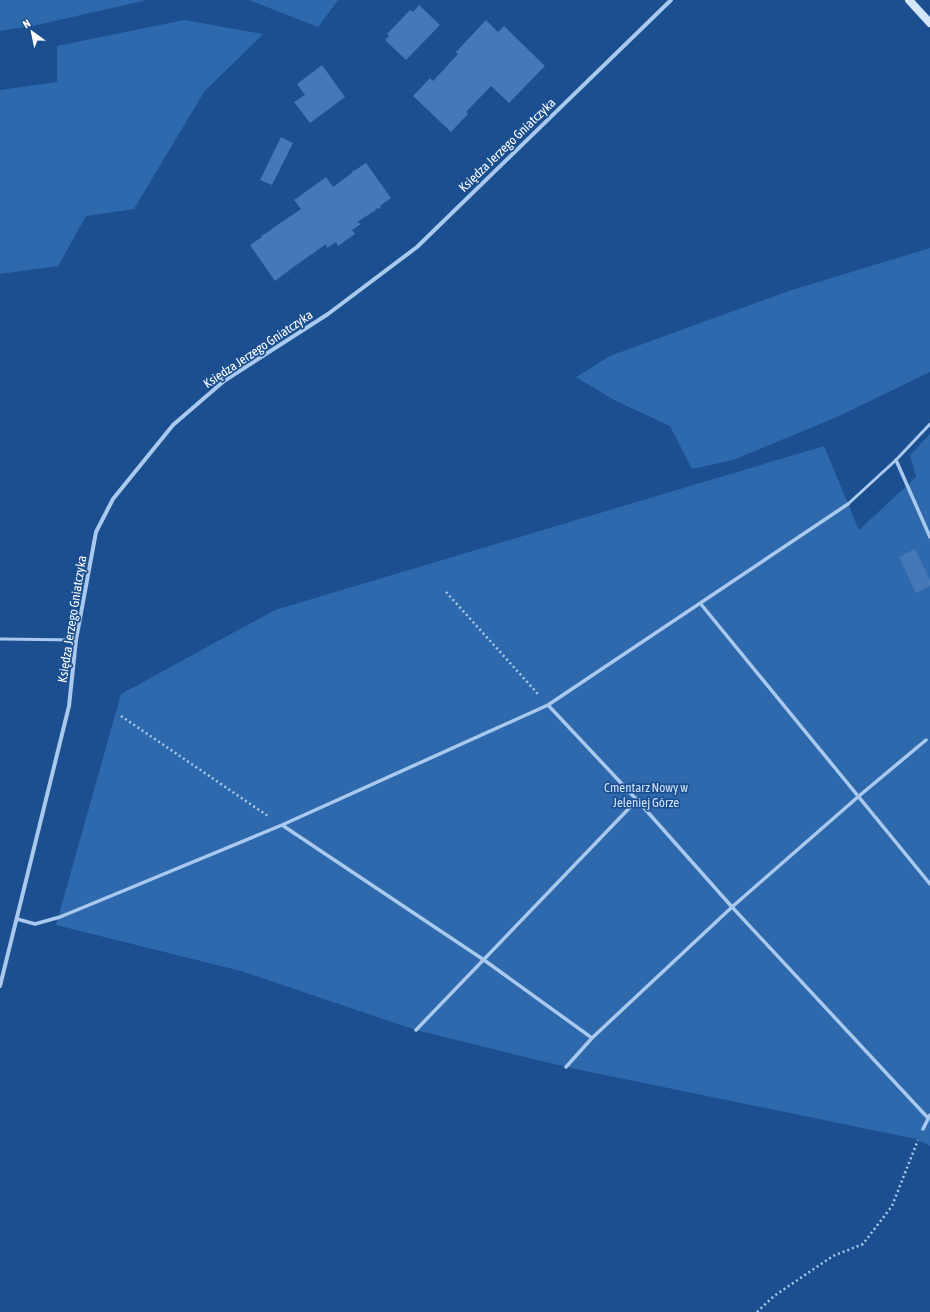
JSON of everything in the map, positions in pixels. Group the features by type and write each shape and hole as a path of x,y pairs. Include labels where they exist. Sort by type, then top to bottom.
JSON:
{"main road":[{"path":"909,0 930,23"}],"street":[{"name":"Księdza Jerzego Gniatczyka","path":"0,986 69,706 76,640 96,532 113,499 173,425 224,381 328,314 417,247 671,0"},
{"path":"896,460 930,538"},
{"path":"17,919 35,924 60,917 282,825 548,705 848,504"},
{"path":"700,603 930,884"},
{"path":"548,705 637,800 732,907 929,1117 923,1129"},
{"path":"566,1067 592,1038 732,907 859,796 926,740"},
{"path":"416,1030 637,800"},
{"path":"282,825 484,960 592,1038"}],"lane":[{"path":"848,504 896,460 930,424"},
{"path":"0,639 76,640"}],"path":[{"path":"446,592 548,705"},
{"path":"121,716 282,825"},
{"path":"757,1312 774,1296 833,1256 862,1244 892,1206 923,1129"}],"green space":[{"path":"0,0 147,0 37,25 0,31"},
{"path":"249,0 338,0 318,27"},
{"path":"184,20 263,34 204,92 134,209 86,216 58,266 0,274 0,90 57,82 57,46"},
{"path":"930,248 930,372 837,417 733,460 692,469 670,426 614,400 576,377 610,356 689,327 792,290"},
{"name":"Cmentarz Nowy w Jeleniej Górze","path":"930,434 930,1146 916,1139 566,1067 416,1030 241,971 56,925 121,694 275,610 824,446 859,530 916,477 910,455"}],"building":[{"path":"419,5 440,25 406,60 385,40 389,36 387,34 410,10 413,12"},
{"path":"486,20 498,32 504,26 545,66 509,103 491,86 466,112 468,114 451,132 413,96 430,78 433,81 458,54 456,52"},
{"path":"322,65 345,97 310,123 294,102 305,95 297,84"},
{"path":"281,137 293,143 272,185 260,180"},
{"path":"366,163 391,198 380,206 381,208 375,209 376,210 357,222 361,224 352,230 355,234 338,246 336,242 327,248 326,244 288,271 289,273 287,272 275,281 250,245 301,209 294,200 326,177 333,187 353,172 353,170 354,171"},
{"path":"915,549 930,580 930,586 916,593 899,557"}]}
